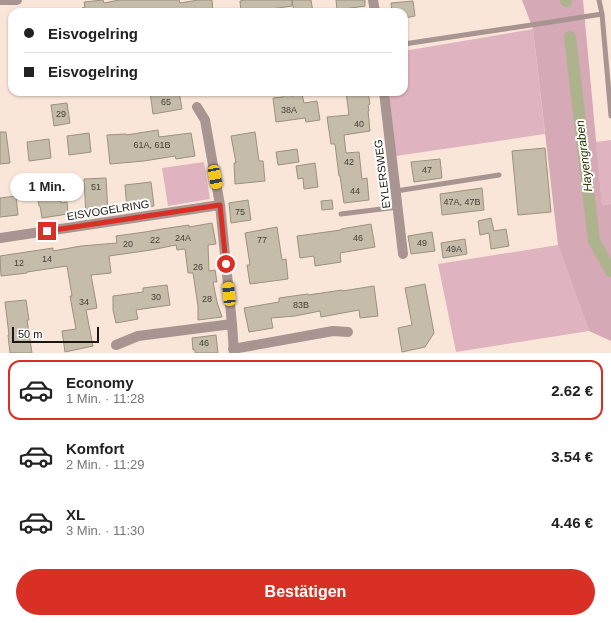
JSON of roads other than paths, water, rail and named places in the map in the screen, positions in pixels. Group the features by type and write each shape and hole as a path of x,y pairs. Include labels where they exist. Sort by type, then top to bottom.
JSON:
{"street":[{"path":"0,0 17,0"},
{"name":"EYLERSWEG","path":"384,96 403,254"},
{"path":"197,107 204,120 220,205 232,324 233,351 334,331 348,332"},
{"name":"EISVOGELRING","path":"0,238 220,205"},
{"path":"116,345 138,336 232,324"}],"lane":[{"path":"599,0 602,14 611,116"},
{"path":"408,43 602,14"},
{"path":"396,191 499,175"},
{"path":"341,214 398,207"}],"waterway":[{"name":"Hayengraben","path":"570,37 594,241 611,271"}]}
